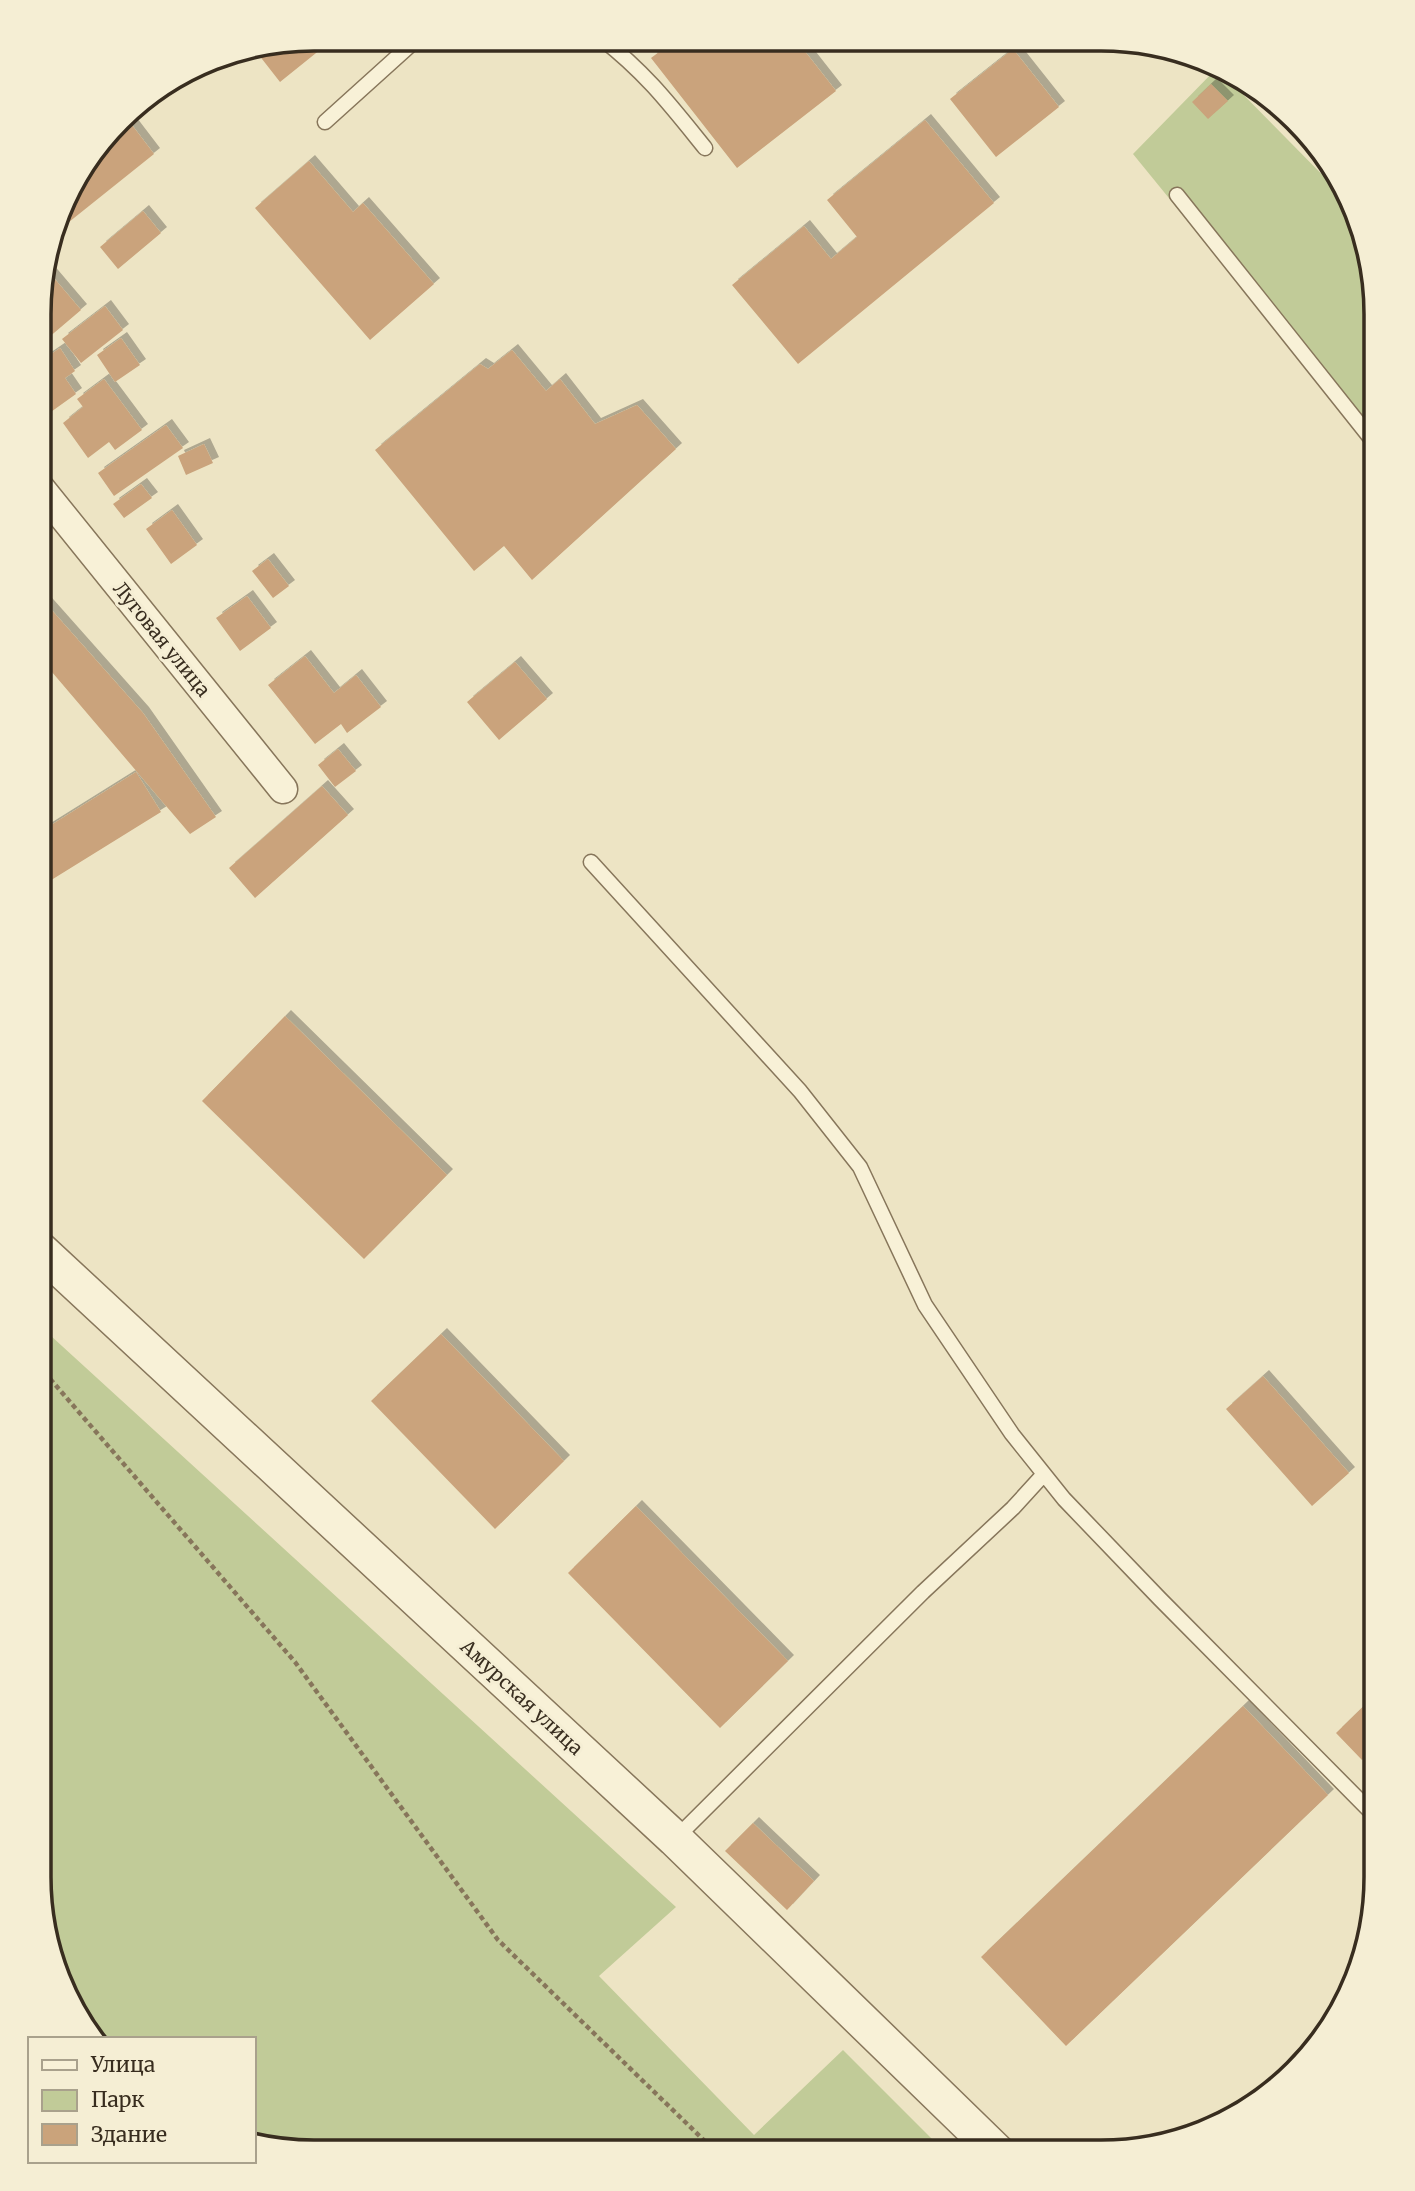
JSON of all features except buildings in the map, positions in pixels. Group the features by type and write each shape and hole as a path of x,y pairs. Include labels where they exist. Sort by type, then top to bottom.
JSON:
{"street":[{"name":"Луговая улица","path":"51,503 283,789"},
{"name":"Амурская улица","path":"51,1260 675,1839 985,2140"}],"lane":[{"path":"325,122 404,51"},
{"path":"617,51 654,84 705,148"},
{"path":"1177,195 1364,430"},
{"path":"591,862 800,1091 860,1167 925,1305 1012,1434 1064,1499 1364,1805"},
{"path":"675,1839 923,1592 1013,1508 1044,1474"}],"path":[{"path":"51,1380 295,1662 498,1940 704,2140"}],"green space":[{"path":"1210,75 1238,89 1328,181 1350,229 1362,279 1364,437 1133,154"},
{"path":"51,1336 676,1907 599,1976 754,2135 843,2050 933,2140 279,2138 256,2134 256,2037 105,2037 86,2009 71,1978 60,1946 51,1895"}]}
